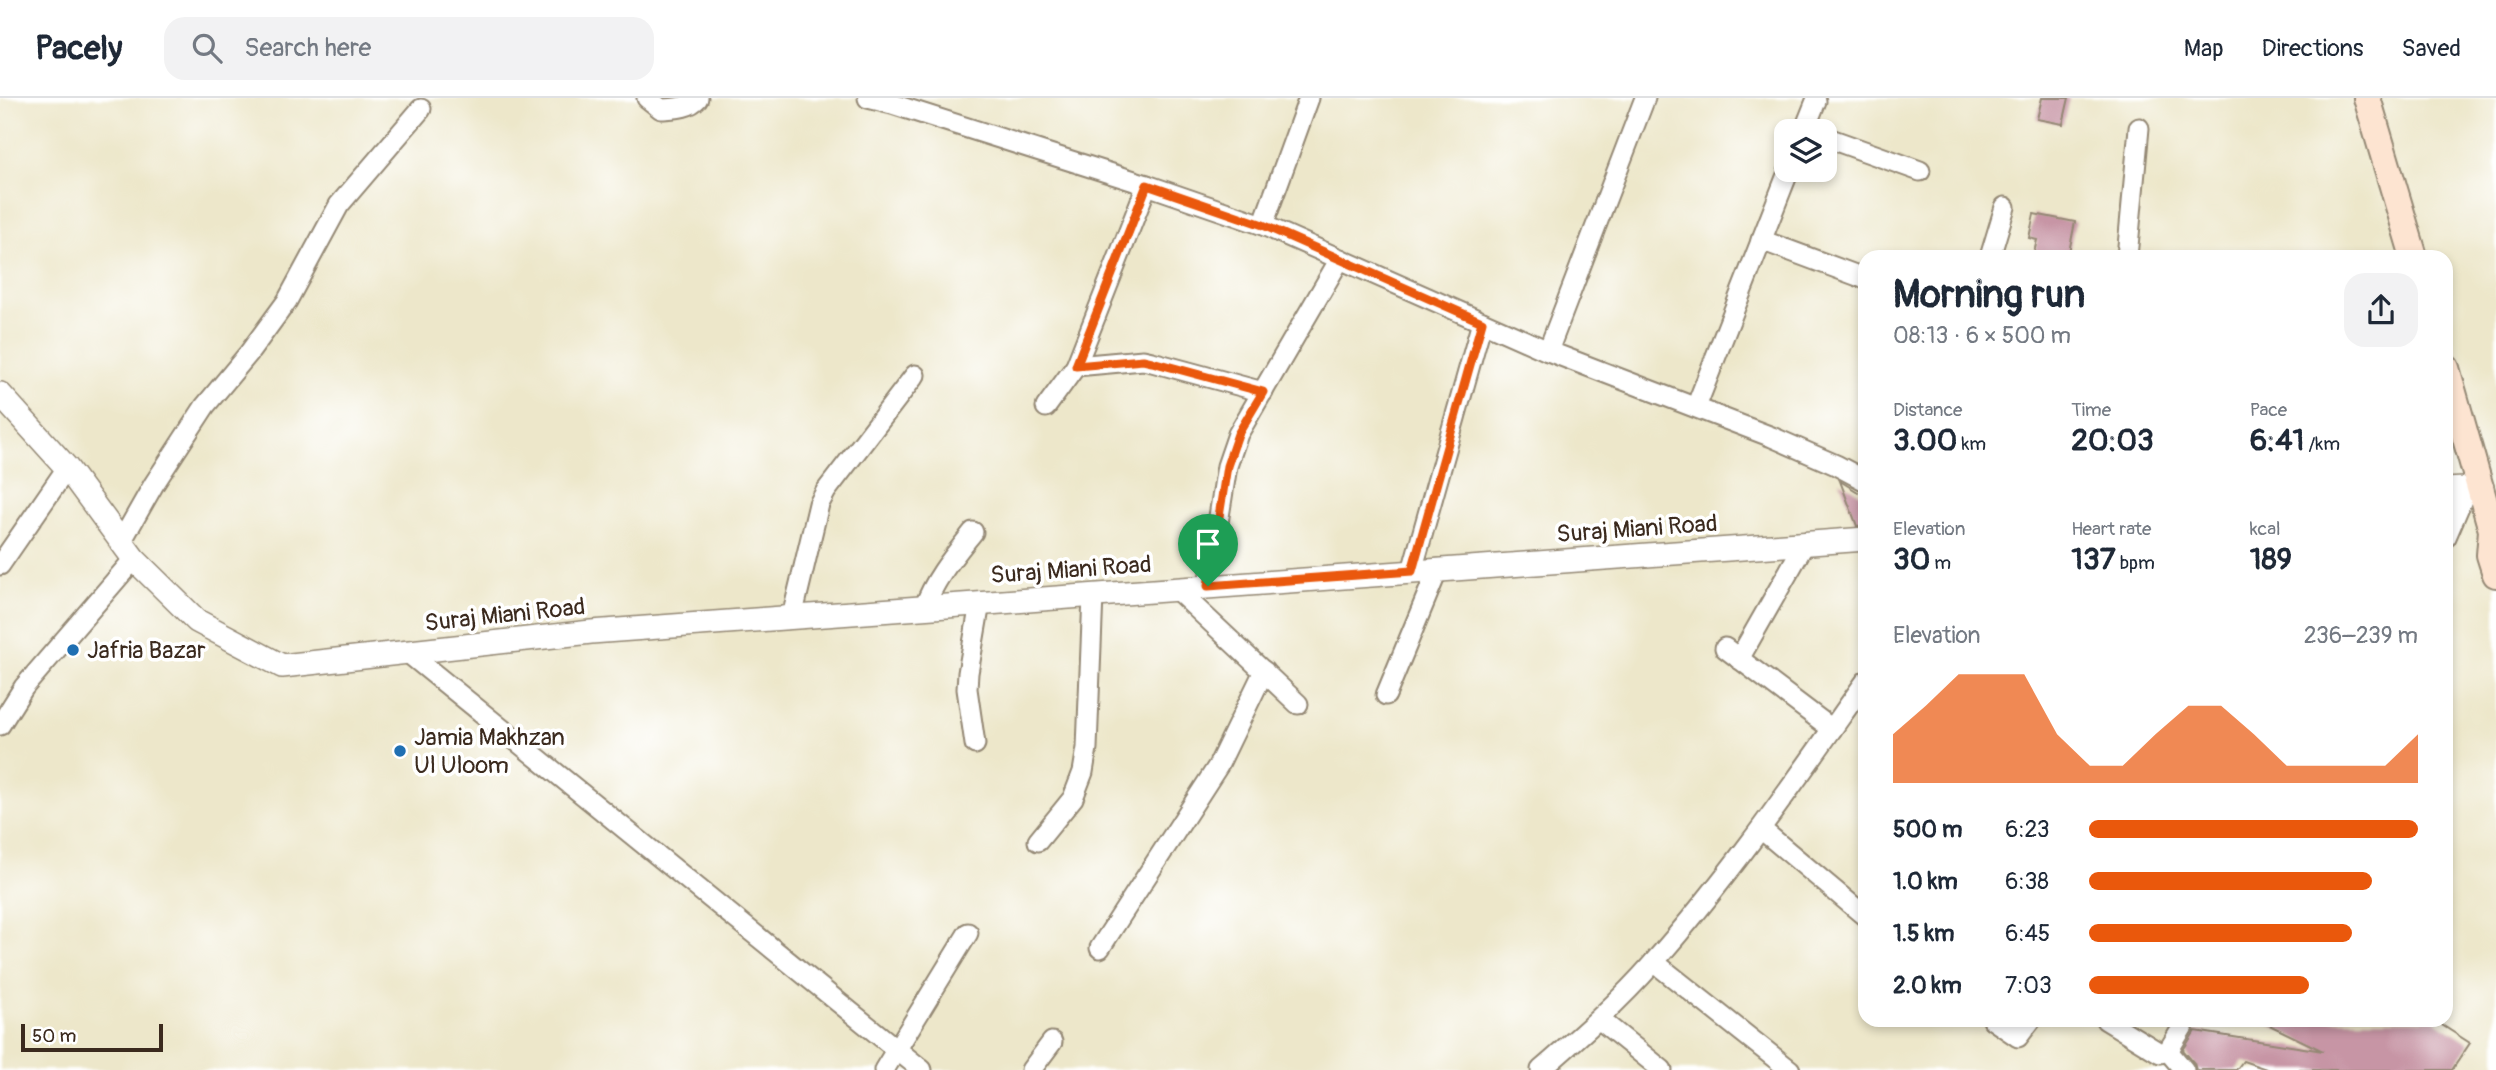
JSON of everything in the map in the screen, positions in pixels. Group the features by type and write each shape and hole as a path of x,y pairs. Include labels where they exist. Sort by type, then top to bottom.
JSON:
{"main road":[{"path":"2367,98 2412,250"},
{"path":"2453,399 2473,488 2494,533 2490,555 2496,574"}],"street":[{"path":"647,98 661,110 683,108 698,98"},
{"path":"868,98 893,101 1263,225 1548,351 1772,437 1858,477"},
{"path":"1263,225 1310,98"},
{"path":"1548,351 1645,98"},
{"path":"1810,119 1816,101"},
{"path":"0,725 24,687 127,551 154,484 205,406 287,301 339,205 421,109"},
{"path":"2128,250 2139,128"},
{"path":"1837,141 1920,172"},
{"path":"1696,407 1783,182"},
{"path":"1046,407 1076,366 1147,185"},
{"path":"1992,250 2005,207"},
{"path":"1761,240 1858,276"},
{"path":"1208,586 1227,466 1238,434 1340,259"},
{"path":"1412,571 1482,322"},
{"path":"1076,366 1143,360 1263,392"},
{"path":"792,617 819,504 915,374"},
{"path":"0,394 66,468 127,551"},
{"path":"0,565 66,468"},
{"path":"2453,524 2473,488"},
{"path":"924,608 932,587 973,531"},
{"name":"Suraj Miani Road","path":"127,551 197,621 282,666 591,632 1858,540"},
{"path":"1805,543 1732,654 1832,729"},
{"path":"1386,695 1438,569"},
{"path":"1175,589 1298,704"},
{"path":"1038,841 1073,798 1083,772 1087,748 1093,595"},
{"path":"975,744 967,689 980,604"},
{"path":"407,652 922,1070"},
{"path":"1100,948 1183,824 1218,766 1264,671"},
{"path":"1541,1070 1599,1020 1654,962 1761,829 1858,692"},
{"path":"1761,829 1858,910"},
{"path":"884,1070 968,933"},
{"path":"1654,962 1790,1070"},
{"path":"1599,1020 1662,1070"},
{"path":"2003,1027 2018,1037 2026,1027"},
{"path":"2117,1027 2160,1053 2168,1051 2183,1027"},
{"path":"1031,1070 1052,1042"},
{"path":"2168,1051 2184,1070"}],"building":[{"path":"2042,98 2069,98 2063,124 2037,119"},
{"path":"2034,214 2075,222 2069,250 2035,250 2037,240 2029,238"},
{"path":"1840,481 1858,492 1857,526"},
{"path":"2273,1027 2445,1027 2470,1043 2452,1070 2269,1070 2243,1061 2236,1070 2196,1070 2194,1063 2183,1050 2195,1031 2323,1051"}],"place":[{"name":"Jafria Bazar","path":"73,650"},
{"name":"Jamia Makhzan Ul Uloom","path":"400,751"}],"route":[{"path":"1147,185 1263,225 1482,322 1412,571 1208,586 1227,466 1238,434 1263,392 1143,360 1076,366 1147,185"}]}
